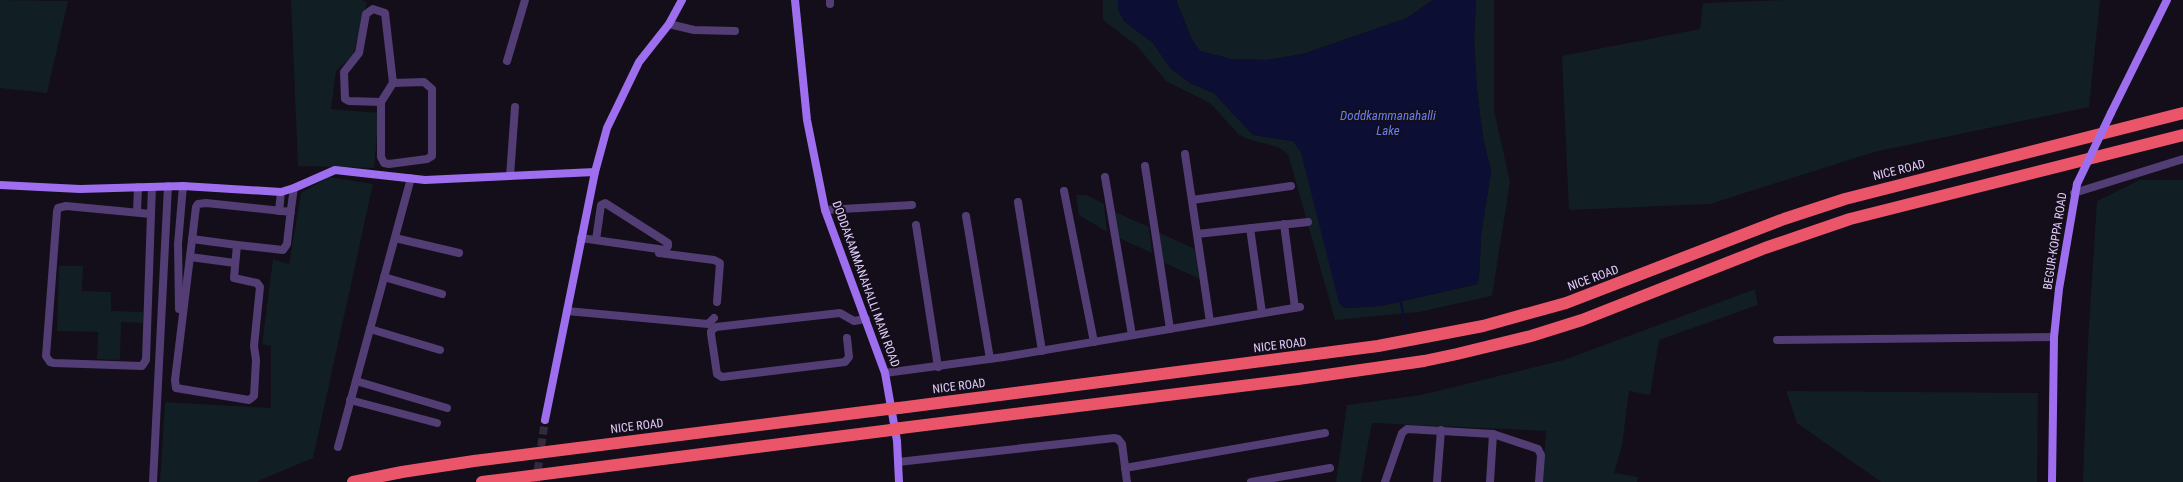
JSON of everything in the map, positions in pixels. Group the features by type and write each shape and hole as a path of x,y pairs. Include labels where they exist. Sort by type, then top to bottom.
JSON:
{"highway":[{"name":"NICE ROAD","path":"353,482 402,472 474,461 1416,340 1483,326 1536,312 1647,273 1784,219 1845,199 2183,113"},
{"path":"482,482 1298,379 1424,361 1531,336 1656,292 1765,248 1850,220 2183,135"}],"street":[{"path":"507,61 526,0"},
{"path":"545,420 595,172 607,128 639,62 669,24 682,0"},
{"name":"DODDAKAMMANAHALLI MAIN ROAD","path":"795,0 807,120 825,210 885,373 890,394 899,482"},
{"name":"BEGUR-KOPPA ROAD","path":"2052,482 2054,337 2074,193 2111,113 2167,0"},
{"path":"381,102 345,100 344,72 360,53 366,14 373,9 385,13 394,84 381,102 381,157 387,163"},
{"path":"669,24 694,30 735,31"},
{"path":"387,163 427,159 432,156 432,89 424,82 394,84"},
{"path":"510,176 515,107"},
{"path":"1185,154 1210,322"},
{"path":"2074,193 2183,159"},
{"path":"385,175 387,163"},
{"path":"1146,166 1170,329"},
{"path":"0,185 80,189 183,186 281,192 294,188 335,170 425,180 595,172"},
{"path":"1106,177 1132,335"},
{"path":"338,447 411,178"},
{"path":"153,482 168,186"},
{"path":"180,338 178,244 183,186"},
{"path":"1192,200 1291,186"},
{"path":"137,212 138,187"},
{"path":"151,214 66,206 58,208 46,356 50,362 139,367 145,364 151,214 152,187"},
{"path":"192,239 283,250 287,244 294,188"},
{"path":"1064,191 1094,342"},
{"path":"278,211 281,192"},
{"path":"237,245 234,278 257,283 260,286 254,346 256,360 254,396 249,400 176,388 175,380 196,207 198,204 206,202 291,212"},
{"path":"1018,202 1042,351"},
{"path":"581,241 596,240 665,250 668,246 668,243 606,203 601,205 596,240"},
{"path":"825,210 912,205"},
{"path":"966,216 990,359"},
{"path":"1197,234 1308,222"},
{"path":"885,373 938,367 1042,351 1298,308 1284,224"},
{"path":"916,225 938,367"},
{"path":"1250,228 1262,313"},
{"path":"394,238 459,253"},
{"path":"581,241 718,261 721,266 716,302"},
{"path":"190,257 235,262"},
{"path":"384,278 442,294"},
{"path":"567,311 708,324 714,318"},
{"path":"847,338 849,357 845,362 722,377 717,374 711,334 713,328 840,314 854,321 866,319"},
{"path":"370,329 440,350"},
{"path":"1776,340 2054,337"},
{"path":"356,382 447,408"},
{"path":"350,400 437,422"},
{"path":"1385,482 1404,431 1407,429 1493,434 1540,452 1539,482"},
{"path":"1437,482 1441,430"},
{"path":"1125,468 1325,433"},
{"path":"1490,482 1493,434"},
{"path":"898,462 1114,438 1121,441 1127,482"},
{"path":"1251,482 1330,468"}],"shaded area":[{"path":"0,0 68,1 47,93 0,88"},
{"path":"291,0 362,0 367,2 353,55 336,71 331,109 379,113 374,168 298,166"},
{"path":"1103,0 1118,0 1118,9 1124,21 1153,43 1171,69 1192,84 1214,93 1253,135 1293,141 1301,152 1344,308 1381,306 1477,284 1479,278 1481,236 1491,171 1483,138 1477,90 1474,40 1476,0 1494,0 1494,110 1510,182 1492,296 1419,312 1335,320 1288,154 1278,147 1251,140 1239,135 1211,104 1166,81 1137,46 1103,20"},
{"path":"1176,0 1433,0 1407,18 1303,54 1267,60 1231,59 1200,51 1192,40"},
{"path":"1785,0 2100,0 2089,107 1874,152 1710,204 1569,210 1562,56 1700,29 1703,3"},
{"path":"329,177 373,184 313,458 256,482 160,482 165,402 271,408 271,346 262,344 273,259 289,264 301,193"},
{"path":"2140,180 2183,180 2183,482 2083,482 2088,342 2097,201"},
{"path":"1076,195 1086,195 1104,204 1107,232 1079,215"},
{"path":"1115,212 1149,227 1152,253 1119,238"},
{"path":"1158,232 1195,249 1199,279 1163,262"},
{"path":"59,266 83,266 82,291 111,292 111,311 143,312 143,323 121,322 120,360 97,359 98,332 57,331"},
{"path":"1755,289 1758,305 1659,340 1650,395 1629,391 1622,446 1614,473 1638,477 1637,482 1542,482 1546,431 1372,423 1361,482 1336,482 1347,405 1421,395 1564,360"},
{"path":"1786,391 2038,393 2037,482 1881,482 1797,423"}],"water":[{"name":"Doddkammanahalli Lake","path":"1118,0 1176,0 1192,40 1200,51 1231,59 1267,60 1303,54 1407,18 1433,0 1476,0 1474,40 1477,90 1483,138 1491,171 1481,236 1479,278 1477,284 1381,306 1344,308 1339,303 1301,152 1293,141 1253,135 1214,93 1192,84 1171,69 1153,43 1124,21 1118,9"}],"waterway":[{"path":"1400,299 1406,328"}],"tunnel":[{"path":"536,482 545,420"}]}
